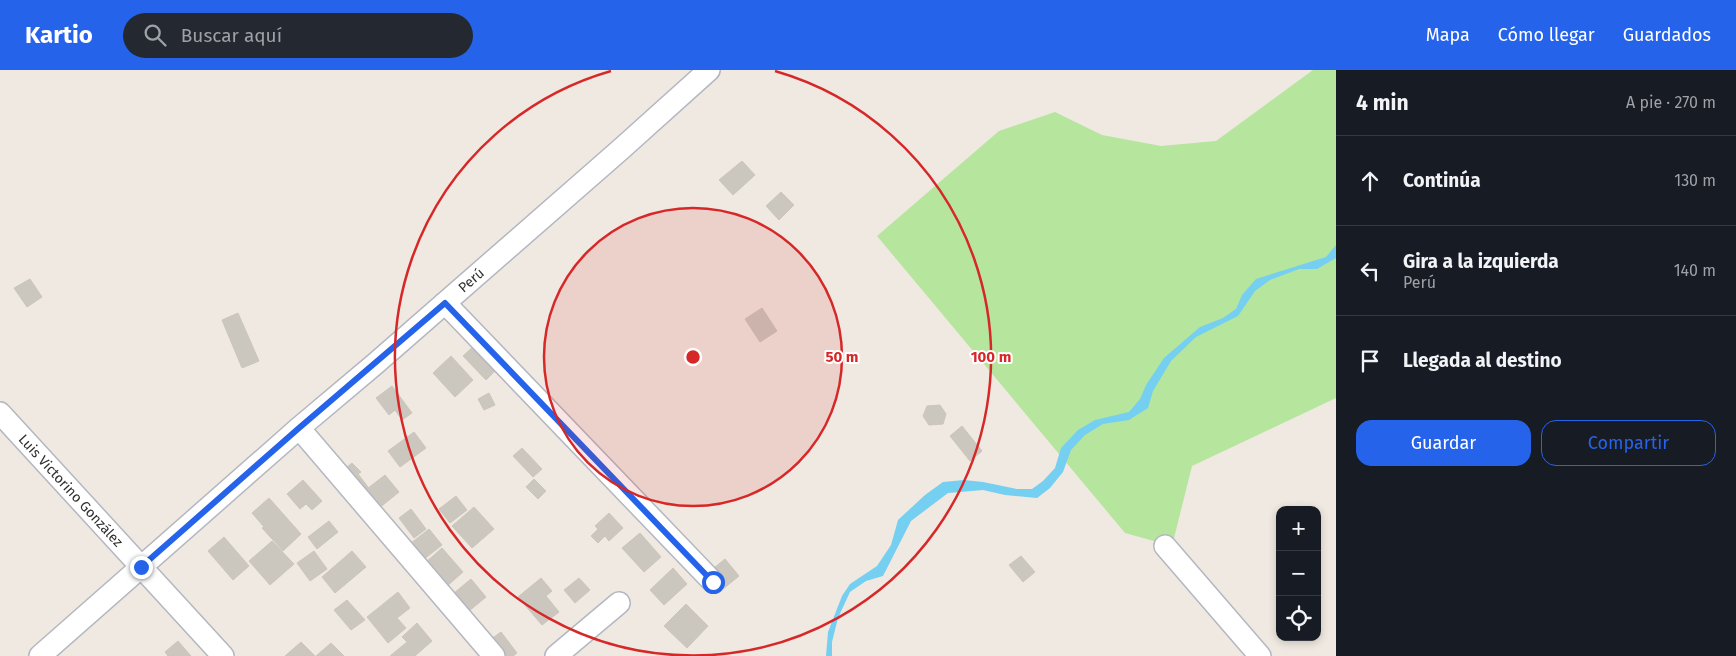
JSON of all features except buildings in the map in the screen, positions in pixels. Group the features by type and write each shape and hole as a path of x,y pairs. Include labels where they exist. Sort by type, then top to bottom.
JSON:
{"street":[{"name":"Perú","path":"40,656 709,70"},
{"path":"445,303 713,582"},
{"name":"Luis Victorino González","path":"0,413 223,656"},
{"path":"299,428 494,656"},
{"path":"1165,546 1260,656"},
{"path":"556,656 619,603"}],"green space":[{"path":"1313,70 1336,70 1336,398 1192,466 1172,546 1125,533 877,236 999,131 1055,112 1102,135 1161,146 1216,141"}],"water":[{"path":"1336,245 1336,258 1317,269 1299,269 1270,280 1255,291 1238,316 1196,337 1171,361 1153,391 1148,408 1129,420 1103,424 1085,435 1071,450 1063,472 1050,488 1037,498 1005,495 983,490 948,493 911,521 883,576 866,581 850,592 838,618 832,642 832,656 826,656 828,632 842,596 850,584 877,566 891,545 898,520 925,495 943,482 964,480 1017,489 1032,489 1043,481 1055,468 1061,448 1078,430 1095,420 1129,412 1140,399 1146,385 1164,358 1200,327 1223,318 1236,309 1242,295 1256,279 1326,257"}],"route":[{"path":"141,567 445,303 713,582"}]}
